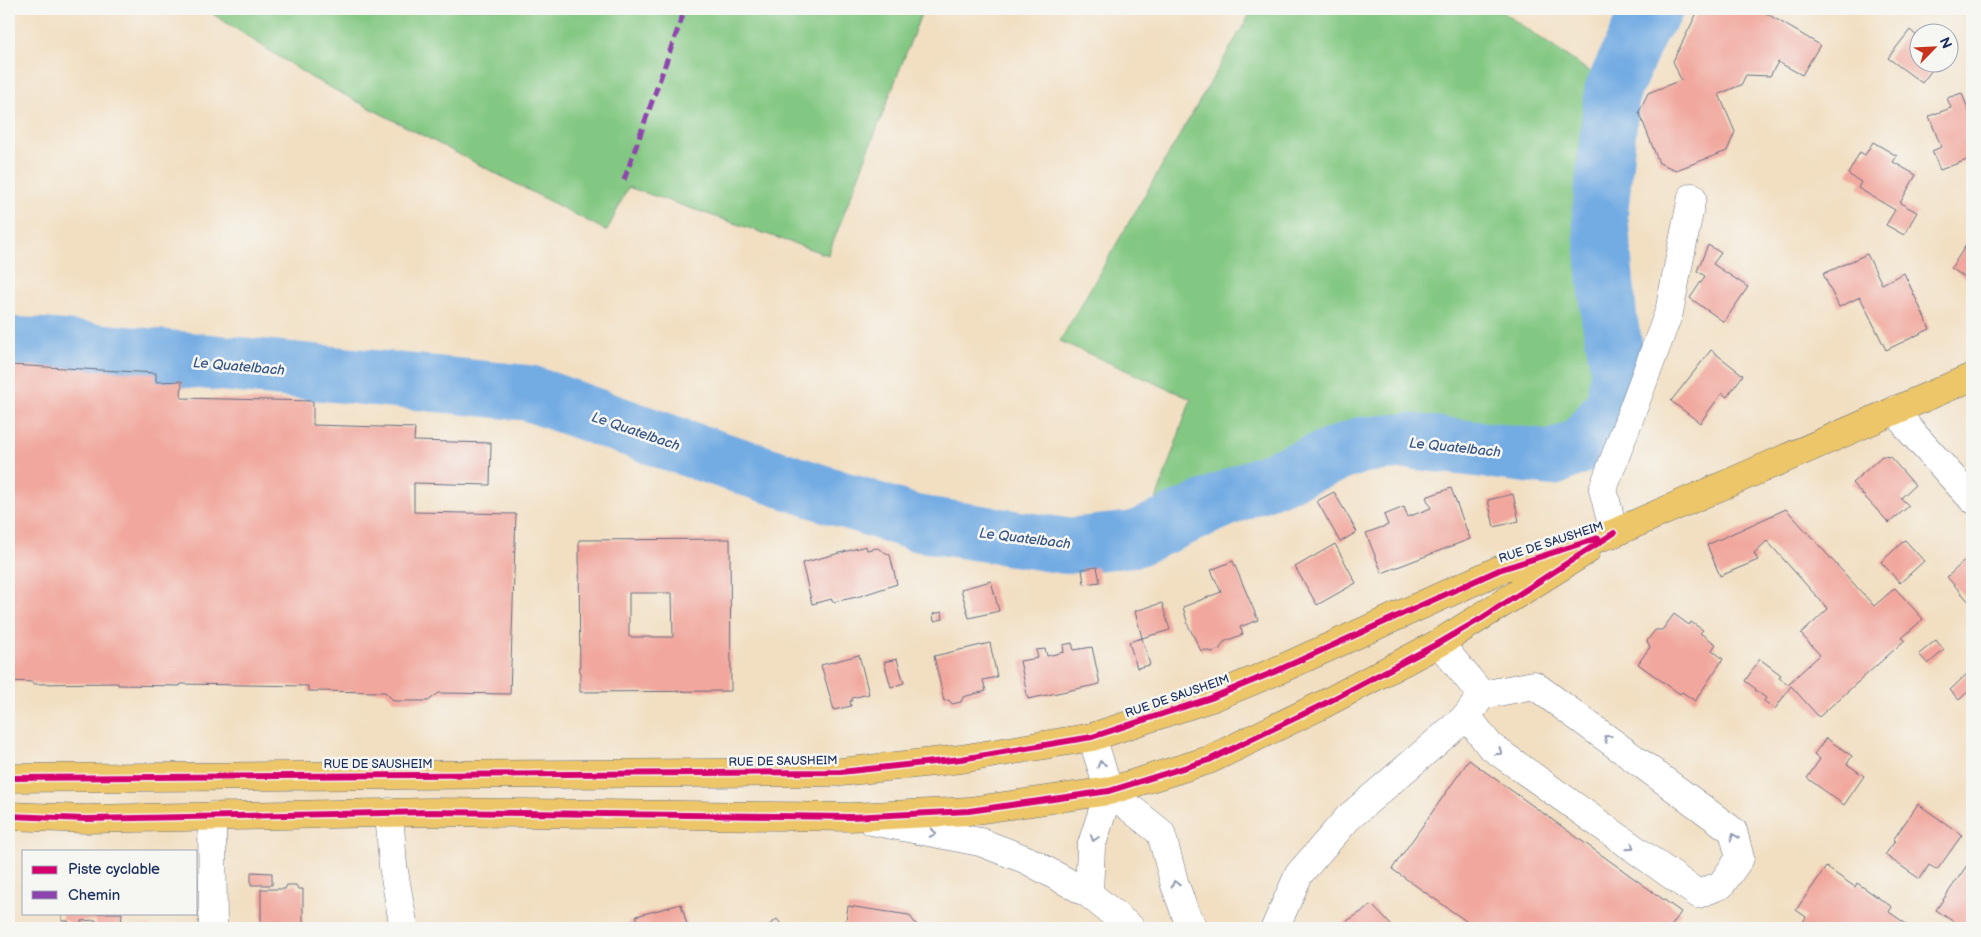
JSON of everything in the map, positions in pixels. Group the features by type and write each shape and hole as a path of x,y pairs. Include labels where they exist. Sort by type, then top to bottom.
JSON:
{"main road":[{"name":"RUE DE SAUSHEIM","path":"9,778 841,772 961,759 1092,736 1211,698 1274,672 1499,570 1614,533 1972,377"},
{"name":"RUE DE SAUSHEIM","path":"9,816 86,819 389,812 594,812 851,817 969,811 1109,791 1209,760 1322,705 1439,643 1554,573 1614,533"},
{"path":"212,777 212,816"}],"street":[{"path":"1614,533 1603,489 1669,312 1692,197"},
{"path":"1897,409 1908,428 1972,499"},
{"path":"1275,928 1298,874 1348,818 1474,706 1534,685 1733,831 1740,858 1720,885 1698,894 1490,746 1474,706 1439,643"},
{"path":"1092,736 1109,791 1161,833 1175,885 1186,915 1194,928"},
{"path":"1089,894 1090,846 1109,791"},
{"path":"389,812 393,866 404,928"},
{"path":"212,816 213,928"},
{"path":"851,817 980,842 1039,866 1089,894 1130,928"}],"green space":[{"path":"205,9 923,9 828,255 628,187 607,231 312,78"},
{"path":"1253,9 1498,9 1600,79 1590,216 1595,393 1548,444 1360,428 1146,529 1191,399 1060,341"}],"building":[{"path":"1699,9 1759,9 1820,45 1802,75 1778,62 1770,76 1746,75 1741,85 1719,94 1735,132 1727,151 1676,170 1659,163 1639,112 1648,93 1681,80 1673,61"},
{"path":"1908,33 1908,72 1930,72 1922,83 1888,58"},
{"path":"1962,93 1972,120 1972,158 1940,170 1932,151 1941,147 1929,116 1951,108 1947,98"},
{"path":"1873,142 1897,156 1893,162 1916,175 1900,203 1917,212 1904,235 1886,225 1895,210 1858,188 1861,182 1848,174 1860,152 1865,155"},
{"path":"1972,236 1972,282 1951,268"},
{"path":"1708,245 1721,253 1713,264 1748,287 1724,322 1690,298 1705,276 1697,271"},
{"path":"1867,254 1882,284 1904,273 1930,329 1886,350 1860,297 1839,307 1823,274"},
{"path":"1711,350 1743,375 1727,397 1722,393 1700,423 1671,401"},
{"path":"9,365 156,373 156,382 182,381 181,398 313,401 313,425 415,428 414,441 491,443 490,485 414,483 414,512 516,514 510,694 439,693 428,701 394,701 385,692 308,691 308,686 181,684 180,686 118,685 118,683 33,684 33,682 9,681"},
{"path":"1882,456 1890,457 1915,485 1901,498 1909,506 1889,523 1852,483"},
{"path":"1451,488 1470,539 1382,573 1366,533 1388,525 1384,515 1404,507 1408,517 1431,508 1426,497"},
{"path":"1334,492 1357,532 1340,542 1317,501"},
{"path":"1513,494 1519,521 1494,527 1488,500"},
{"path":"1786,509 1874,606 1895,588 1923,619 1902,638 1905,640 1819,717 1791,686 1775,709 1764,701 1766,698 1745,681 1760,659 1781,675 1779,678 1788,684 1820,655 1801,634 1828,609 1767,541 1754,553 1758,560 1720,576 1707,545"},
{"path":"730,539 731,691 580,692 579,540","holes":["629,593 672,593 673,637 629,637"]},
{"path":"1905,540 1924,561 1900,583 1881,562"},
{"path":"1335,544 1356,583 1317,605 1295,567"},
{"path":"866,546 867,550 877,548 890,555 897,584 857,597 833,602 832,599 812,604 802,563"},
{"path":"1972,554 1972,605 1947,577"},
{"path":"1233,561 1258,620 1240,627 1243,634 1224,642 1220,649 1212,652 1201,651 1188,625 1183,607 1221,592 1211,570"},
{"path":"1097,567 1100,582 1084,584 1082,569"},
{"path":"991,581 999,611 969,618 961,589"},
{"path":"1162,603 1170,630 1142,638 1135,611"},
{"path":"942,612 943,619 934,621 933,614"},
{"path":"1674,614 1689,625 1691,622 1703,630 1700,633 1716,644 1712,650 1723,659 1695,701 1682,692 1680,694 1638,664 1650,647 1647,641 1655,630 1662,630"},
{"path":"1142,638 1150,665 1137,668 1129,642"},
{"path":"1936,640 1944,650 1928,664 1919,654"},
{"path":"990,643 997,677 983,680 986,691 963,697 961,702 952,704 949,700 944,701 934,656"},
{"path":"1072,643 1074,650 1092,647 1100,684 1028,699 1020,661 1038,658 1036,650 1045,649 1047,656 1064,652 1063,645"},
{"path":"859,655 869,694 852,698 852,701 850,701 851,706 834,710 821,665"},
{"path":"897,659 904,683 891,687 884,662"},
{"path":"1970,671 1972,673 1972,688 1959,700 1950,690"},
{"path":"1826,738 1852,756 1847,764 1864,776 1844,805 1807,778 1820,759 1814,754"},
{"path":"1469,760 1681,912 1670,928 1476,928 1392,869"},
{"path":"1918,804 1962,835 1937,870 1929,865 1920,879 1885,855"},
{"path":"1972,858 1972,916 1963,928 1936,910"},
{"path":"1826,867 1855,887 1857,883 1892,907 1889,912 1912,928 1799,928 1806,917 1796,910"},
{"path":"251,872 272,873 272,885 251,885"},
{"path":"287,885 296,885 298,889 303,889 303,928 261,928 261,889 285,889"},
{"path":"681,904 688,928 629,928 628,924 630,921 638,920 636,916"},
{"path":"1372,905 1394,928 1336,928"},
{"path":"848,906 909,915 919,928 845,928"},
{"path":"62,914 122,914 121,928 96,928 96,920 81,921 82,928 68,928 68,921 62,921"},
{"path":"777,919 784,928 765,928"},
{"path":"149,926 149,928 126,928 126,927"}],"waterway":[{"name":"Le Quatelbach","path":"9,345 45,346 529,393 679,446 915,523 1066,546 1135,539 1248,489 1361,445 1408,441 1553,458 1582,445 1613,407 1619,371 1609,317 1600,215 1612,92 1641,27 1655,9"}],"marked path":[{"path":"624,180 685,9"}],"cycle path":[{"path":"9,816 86,819 431,812 851,817 969,811 1109,791 1209,760 1322,705 1482,618 1614,533"},
{"path":"9,778 841,772 961,759 1092,737 1211,698 1274,672 1499,570 1598,538"}]}
